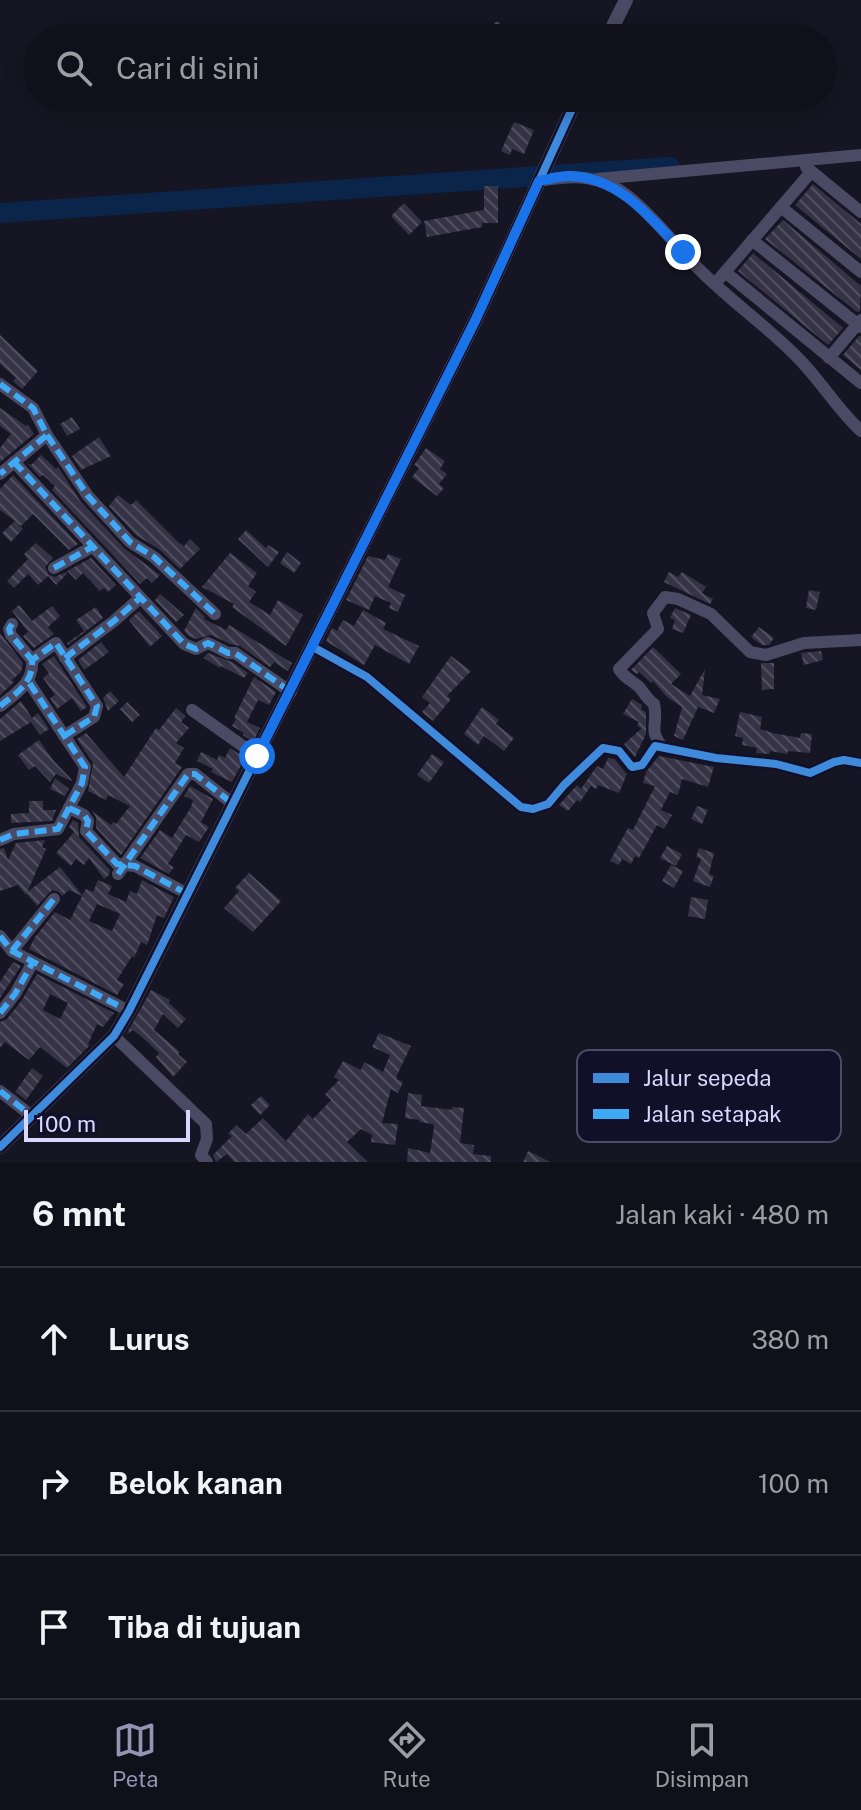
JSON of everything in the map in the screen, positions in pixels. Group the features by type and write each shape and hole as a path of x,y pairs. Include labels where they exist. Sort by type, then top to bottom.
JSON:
{"street":[{"path":"614,24 626,0"},
{"path":"0,1147 114,1036 129,1011 475,321 570,112"},
{"path":"539,180 569,176 594,179 861,155"},
{"path":"797,160 859,207"},
{"path":"715,284 811,172"},
{"path":"594,179 618,188 715,284 795,354 843,414 861,431"},
{"path":"781,207 861,272"},
{"path":"752,240 860,324 829,358"},
{"path":"725,272 861,383"},
{"path":"0,384 33,408 47,435 88,496 130,542 154,557 215,614"},
{"path":"0,474 47,435"},
{"path":"14,462 184,644 196,649 208,643 242,656 291,692"},
{"path":"54,568 92,547"},
{"path":"663,748 654,736 653,726 657,716 654,704 619,669 658,629 653,613 665,597 678,599 711,614 750,652 766,655 804,643 861,640"},
{"path":"65,658 140,598"},
{"path":"0,706 28,681 33,672 32,660 11,635 9,629 12,624"},
{"path":"32,660 56,643 97,706 94,717 64,736"},
{"path":"313,647 367,677 521,807 533,809 548,804 603,748 611,747 619,751 632,767 638,768 655,746 716,758 776,764 810,773 844,760 861,763"},
{"path":"0,840 14,834 55,831 62,824 82,783 85,767 28,681"},
{"path":"192,710 257,756"},
{"path":"121,870 191,772 233,804"},
{"path":"69,808 84,815 88,821 86,831 121,870"},
{"path":"121,870 135,866 188,894"},
{"path":"12,951 54,899"},
{"path":"0,936 12,951 129,1011"},
{"path":"0,1013 33,962"},
{"path":"114,1036 206,1124 207,1139 201,1155 207,1162"},
{"path":"0,1091 33,1117"}],"building":[{"path":"514,122 534,130 524,154 512,149 510,155 501,151"},
{"path":"813,184 861,224 861,259 795,205"},
{"path":"484,186 498,186 498,223 482,223 482,227 427,237 424,221 484,210"},
{"path":"404,203 422,222 409,235 391,216"},
{"path":"783,220 861,286 860,311 857,312 765,239"},
{"path":"753,253 843,328 828,345 738,271"},
{"path":"0,335 38,371 22,389 13,381 16,378 0,364"},
{"path":"861,336 861,370 843,355"},
{"path":"0,408 28,425 34,434 0,462 0,448 11,434 0,426"},
{"path":"72,417 80,429 67,436 60,424"},
{"path":"99,437 111,456 81,470 72,456"},
{"path":"426,448 445,461 440,469 447,474 439,484 444,488 437,496 412,477 419,468 414,465"},
{"path":"41,455 56,469 58,467 81,502 124,548 160,575 152,583 147,578 140,584 52,490 55,486 43,475 40,477 27,463 31,465"},
{"path":"13,475 78,544 69,550 33,514 21,526 17,523 23,529 11,542 2,533 15,521 0,510 0,489"},
{"path":"118,495 131,505 136,500 184,546 190,539 200,549 180,569 160,550 136,535 109,506"},
{"path":"246,530 266,548 268,545 279,552 268,567 238,539"},
{"path":"36,543 53,558 45,567 49,575 67,574 56,585 48,576 38,585 28,574 14,588 7,581 28,559 24,554"},
{"path":"287,552 301,563 294,573 280,563"},
{"path":"230,553 257,573 248,586 256,592 249,602 270,615 278,600 303,615 286,646 232,607 234,604 202,587"},
{"path":"388,554 401,559 388,587 405,595 398,612 389,608 391,603 375,596 369,610 346,600 368,556 385,560"},
{"path":"91,558 116,585 108,592 104,588 100,591 83,573 76,580 67,571"},
{"path":"669,572 678,577 682,572 706,587 702,593 713,599 710,604 664,582"},
{"path":"809,590 820,592 816,610 806,608"},
{"path":"160,594 184,615 176,622 155,600"},
{"path":"19,605 32,621 52,606 60,616 48,627 54,634 34,648 23,636 28,632 12,611"},
{"path":"96,607 103,618 68,645 84,631 76,620"},
{"path":"196,608 204,619 226,630 229,625 292,663 288,671 274,662 270,667 240,646 211,635 196,639 189,636 184,631"},
{"path":"675,608 691,615 683,633 672,629 675,620 670,618"},
{"path":"363,610 386,623 383,629 419,646 409,664 375,645 364,665 326,641 332,628 337,631 343,620 354,626"},
{"path":"139,611 162,636 150,647 129,620"},
{"path":"759,627 774,638 769,645 762,645 751,637"},
{"path":"0,633 23,663 21,672 12,680 14,682 0,695"},
{"path":"101,642 109,652 84,670 78,660"},
{"path":"653,647 681,674 671,684 690,696 705,669 702,695 720,699 714,713 698,707 683,740 674,736 682,707 667,697 653,681 651,683 639,672 637,674 631,670"},
{"path":"821,651 823,660 804,665 801,653"},
{"path":"208,653 232,662 248,673 244,678 220,668 203,658"},
{"path":"54,656 87,707 81,711 72,698 57,709 50,698 55,695 43,678 49,673 42,664"},
{"path":"451,656 471,671 447,696 451,699 433,721 422,712 430,703 422,697"},
{"path":"761,663 774,663 774,689 762,690"},
{"path":"254,677 276,692 269,705 258,700 247,722 260,728 253,742 232,726"},
{"path":"110,691 119,701 108,711 103,698"},
{"path":"632,699 642,705 641,709 646,712 646,734 635,757 624,744 642,728 637,726 639,722 623,714"},
{"path":"21,701 32,718 38,713 49,729 40,735 31,722 0,741 0,719"},
{"path":"127,702 140,715 132,722 120,709"},
{"path":"482,707 499,720 496,724 514,738 504,751 484,736 478,745 464,734"},
{"path":"176,708 186,716 181,722 189,728 176,743 184,748 175,763 182,767 121,855 96,828 96,817 92,811 111,825 113,822 116,824 130,806 108,795 106,800 88,791 93,763 77,739 86,733 124,777 156,728 159,730"},
{"path":"740,712 762,717 760,729 773,733 800,738 801,733 812,734 810,753 756,753 757,748 742,745 743,738 735,736"},
{"path":"39,740 71,781 56,774 50,782 35,766 29,770 18,755"},
{"path":"230,748 245,758 232,782 197,761 201,752 217,760 219,755 225,758"},
{"path":"432,754 444,762 429,783 417,775"},
{"path":"659,756 714,767 708,787 682,779 678,795 670,792 661,810 672,815 664,829 657,825 639,858 635,856 631,864 622,859 619,865 610,861 628,828 633,830 655,786 643,783 646,772"},
{"path":"608,758 614,759 627,774 619,793 598,785 596,789 591,786 580,802 577,800 568,811 559,805 577,785 581,789 597,766 603,769"},
{"path":"55,778 69,789 65,796 50,789"},
{"path":"190,786 213,799 201,822 209,827 199,842 186,835 168,864 174,867 169,874 140,858 160,830 172,838 191,807 193,800 184,796"},
{"path":"29,801 43,801 43,810 56,810 52,821 11,823 11,814 29,813"},
{"path":"697,806 708,810 702,824 691,819"},
{"path":"73,820 78,823 79,837 110,870 104,879 89,858 84,865 76,859 71,866 56,853 74,832 69,827"},
{"path":"45,840 42,847 46,849 26,895 18,885 0,891 0,849 4,848 8,860 16,843"},
{"path":"667,846 682,854 676,866 660,858"},
{"path":"699,848 714,853 709,874 714,876 710,887 693,881 701,859 696,857"},
{"path":"671,865 683,871 674,888 662,881"},
{"path":"60,867 82,895 86,889 93,892 98,880 112,886 108,894 126,902 130,891 137,894 142,880 174,897 164,918 157,915 147,945 141,942 134,958 132,956 117,980 124,984 117,995 29,949 55,912 70,920 82,896 69,890 62,896 52,890 37,906 26,893","holes":["97,904 120,914 112,931 89,921"]},
{"path":"249,873 281,901 253,932 224,908 239,891 235,888"},
{"path":"691,897 708,900 705,919 688,916"},
{"path":"13,962 21,966 0,998 0,982"},
{"path":"37,974 114,1013 103,1027 97,1024 90,1045 67,1068 40,1047 29,1060 5,1042 0,1048 0,1022 7,1019","holes":["50,994 68,1003 60,1019 43,1010"]},
{"path":"151,990 170,1000 169,1003 186,1019 178,1028 163,1014 154,1030 187,1062 173,1077 156,1057 159,1053 143,1038 133,1030 126,1035"},
{"path":"379,1033 411,1046 397,1075 397,1079 403,1082 398,1093 391,1089 382,1123 398,1124 395,1145 371,1142 372,1135 361,1129 347,1142 368,1162 234,1162 227,1154 216,1162 213,1155 232,1136 228,1134 236,1125 246,1134 263,1118 286,1141 308,1114 313,1119 331,1100 325,1094 339,1080 334,1077 343,1061 361,1070 364,1062 383,1072 390,1055 372,1047"},
{"path":"32,1068 43,1076 26,1100 15,1092"},
{"path":"408,1093 422,1095 421,1106 452,1110 452,1107 464,1108 460,1143 474,1145 473,1154 491,1156 491,1162 407,1162 408,1148 430,1153 434,1127 433,1124 405,1118"},
{"path":"261,1096 270,1105 260,1115 251,1105"},
{"path":"528,1151 550,1162 523,1162"}],"waterway":[{"path":"0,213 670,167"}],"marked path":[{"path":"0,384 33,408 47,435 0,474"},
{"path":"47,435 88,496 130,542 154,557 215,614"},
{"path":"14,462 184,644 196,649 208,643 228,653 235,653 291,692"},
{"path":"54,568 92,547"},
{"path":"65,658 140,598"},
{"path":"12,624 9,629 11,635 32,660"},
{"path":"0,706 27,681 32,660 56,643 97,706 94,717 64,736"},
{"path":"0,840 14,834 58,829 82,783 85,767 28,681"},
{"path":"118,874 188,774 195,774 233,804"},
{"path":"69,808 84,815 88,821 86,831 117,864 135,866 188,894"},
{"path":"12,951 54,899"},
{"path":"0,936 12,951 129,1011"},
{"path":"0,1013 33,962"},
{"path":"0,1091 33,1117"}],"cycle path":[{"path":"0,1147 114,1036 129,1011 475,321 571,112"},
{"path":"313,647 367,677 521,807 533,809 548,804 603,748 619,751 632,767 642,765 655,746 716,758 776,764 810,773 844,760 861,763"}],"route":[{"path":"257,756 475,321 539,181 569,176 594,179 618,188 683,252"}]}
